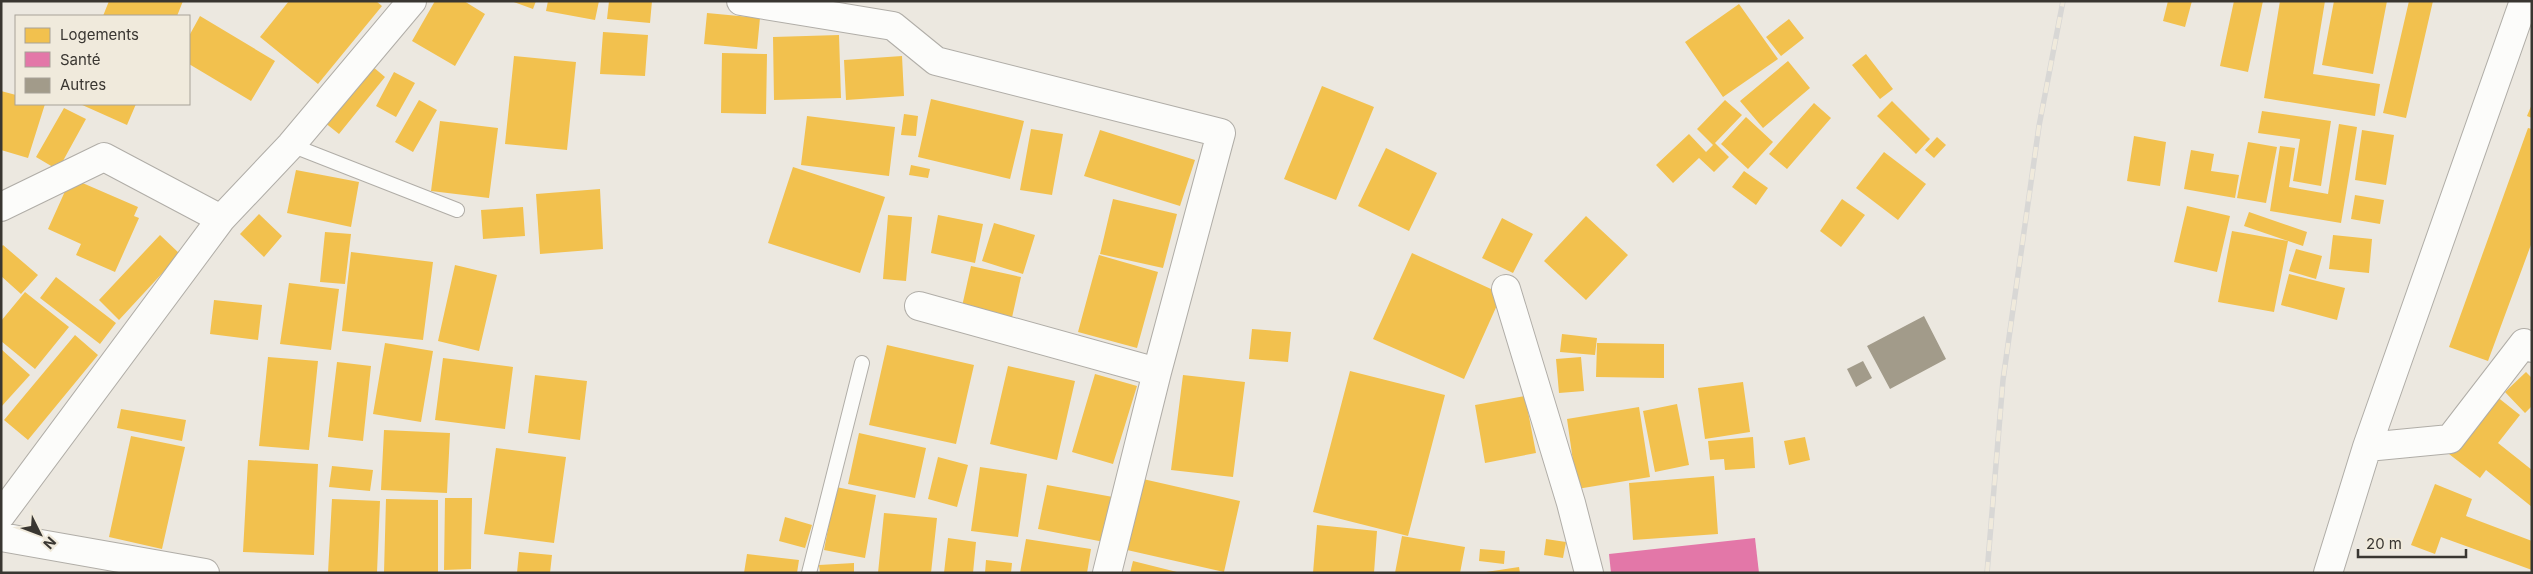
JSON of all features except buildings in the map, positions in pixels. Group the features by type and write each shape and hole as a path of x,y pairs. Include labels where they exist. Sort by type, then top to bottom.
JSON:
{"street":[{"path":"1,515 221,219 291,145 412,1"},
{"path":"741,1 893,26 936,61 1221,133 1157,372 1107,573"},
{"path":"2328,573 2368,447 2524,1"},
{"path":"1,207 104,157 221,219"},
{"path":"1506,290 1571,503 1588,573"},
{"path":"919,306 1157,372"},
{"path":"2368,447 2450,439 2524,343 2532,348"},
{"path":"1,538 205,573"}],"lane":[{"path":"291,145 457,210"},
{"path":"809,573 862,363"}],"railway":[{"path":"1987,573 2003,380 2039,126 2063,1"}]}
